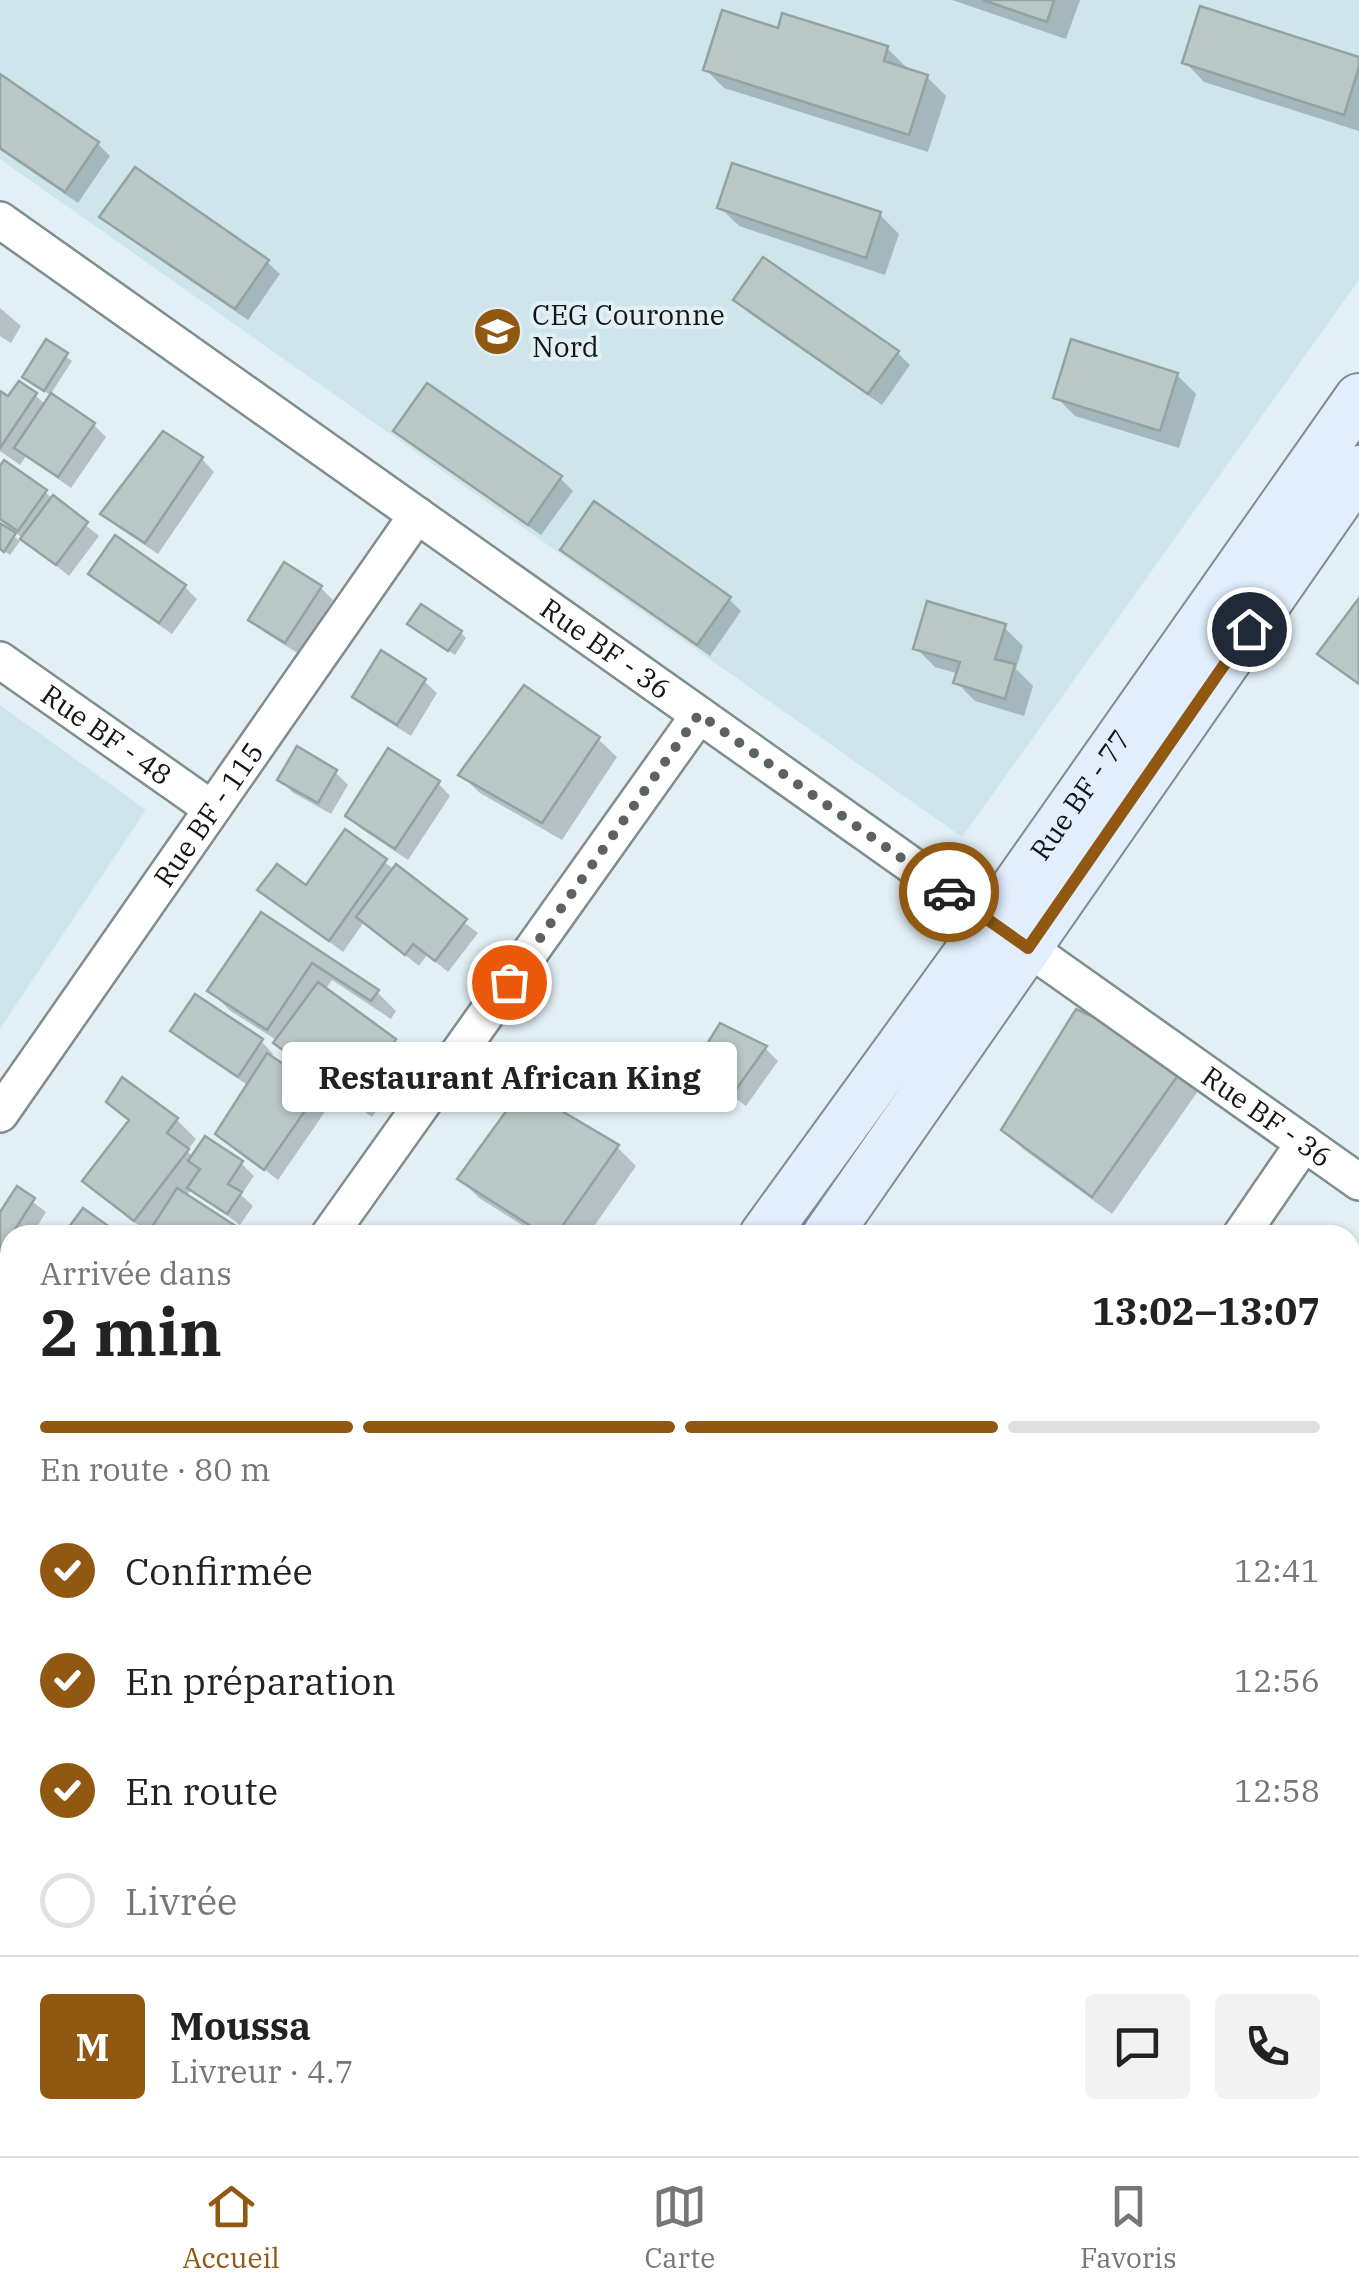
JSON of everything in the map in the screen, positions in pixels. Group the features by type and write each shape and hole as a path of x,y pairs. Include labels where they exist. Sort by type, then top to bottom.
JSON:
{"main road":[{"name":"Rue BF - 77","path":"833,1225 1010,935 1359,398"},
{"name":"Rue BF - 77","path":"772,1225 1010,935 1359,470"}],"street":[{"name":"Rue BF - 36","path":"0,220 1359,1182"},
{"name":"Rue BF - 115","path":"0,1114 417,515"},
{"name":"Rue BF - 48","path":"0,660 212,810"},
{"path":"336,1225 699,714"},
{"path":"1248,1225 1304,1143"}],"shaded area":[{"path":"0,0 1359,0 1359,280 962,837 0,159"},
{"path":"0,705 146,810 0,1029"}],"building":[{"path":"983,0 1054,0 1047,22"},
{"path":"1200,6 1359,57 1344,115 1182,63"},
{"path":"722,10 778,28 782,13 888,46 884,61 928,75 909,135 703,70"},
{"path":"0,74 99,142 65,192 0,148"},
{"path":"732,163 881,212 866,258 717,208"},
{"path":"135,167 269,260 235,309 99,217"},
{"path":"763,257 899,351 868,394 733,300"},
{"path":"46,339 68,353 44,391 22,377"},
{"path":"1071,339 1178,373 1160,431 1053,398"},
{"path":"19,381 37,393 0,448 0,391 8,396"},
{"path":"427,383 562,476 528,525 393,431"},
{"path":"51,393 95,423 58,477 14,448"},
{"path":"163,431 203,457 145,543 100,514"},
{"path":"4,460 47,490 18,531 0,519 0,466"},
{"path":"53,495 88,522 56,565 20,539"},
{"path":"594,501 731,597 697,645 560,550"},
{"path":"0,523 16,533 4,552 0,549"},
{"path":"115,535 186,585 159,623 88,574"},
{"path":"284,562 322,586 285,643 248,620"},
{"path":"1359,598 1359,684 1317,654"},
{"path":"927,601 1006,624 995,659 1015,664 1005,699 953,683 960,662 913,649"},
{"path":"421,604 462,631 448,651 407,624"},
{"path":"381,650 426,679 397,725 352,697"},
{"path":"524,685 600,737 542,823 458,775"},
{"path":"297,746 337,770 318,803 277,780"},
{"path":"388,748 440,781 395,849 345,816"},
{"path":"345,829 387,859 329,941 257,890 277,864 306,885"},
{"path":"396,864 467,919 435,961 413,944 405,955 356,917"},
{"path":"261,912 379,990 371,1001 312,963 267,1030 207,991"},
{"path":"318,982 396,1039 352,1099 273,1043"},
{"path":"195,994 263,1039 238,1077 170,1031"},
{"path":"1076,1009 1188,1061 1092,1197 1001,1130"},
{"path":"720,1023 767,1046 732,1095 692,1068"},
{"path":"267,1053 320,1089 264,1170 215,1134"},
{"path":"122,1077 178,1118 167,1133 189,1149 134,1221 82,1181 129,1120 106,1102"},
{"path":"523,1088 619,1145 563,1225 529,1225 457,1179"},
{"path":"205,1136 243,1161 228,1184 242,1192 227,1214 187,1188 200,1169 188,1161"},
{"path":"17,1186 35,1198 18,1225 0,1225 0,1212"},
{"path":"177,1188 234,1225 153,1225"},
{"path":"83,1208 107,1225 70,1225"}],"way so far":[{"path":"509,982 699,714 949,892"}],"place":[{"name":"CEG Couronne Nord","path":"497,331"},
{"name":"Restaurant African King","path":"509,982"}],"route":[{"path":"949,892 1028,948 1249,629"}]}
